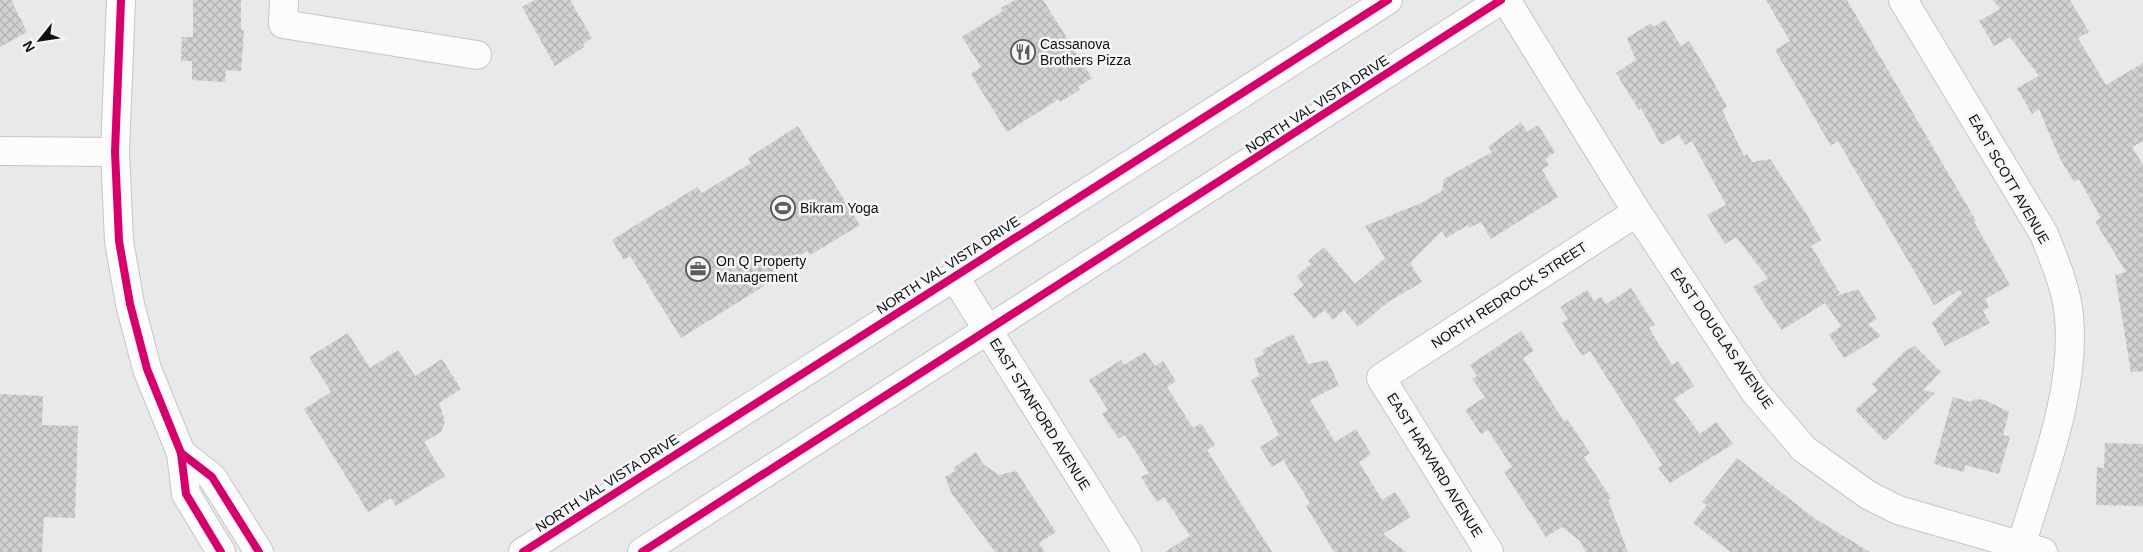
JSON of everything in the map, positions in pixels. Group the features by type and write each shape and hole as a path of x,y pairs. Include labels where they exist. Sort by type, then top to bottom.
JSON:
{"street":[{"path":"121,0 115,152 118,241 130,304 147,369 181,453 186,494 221,552"},
{"name":"NORTH VAL VISTA DRIVE","path":"523,552 1388,0"},
{"name":"NORTH VAL VISTA DRIVE","path":"642,552 1501,0"},
{"name":"EAST DOUGLAS AVENUE","path":"1506,0 1637,212 1755,392 1804,449 1868,495 1898,510 2032,549"},
{"name":"EAST SCOTT AVENUE","path":"1903,0 2044,234 2059,273 2070,316 2070,365 2032,549"},
{"path":"284,12 476,55"},
{"path":"0,150 115,152"},
{"name":"NORTH REDROCK STREET","path":"1380,378 1637,212"},
{"name":"EAST STANFORD AVENUE","path":"954,276 1127,552"},
{"name":"EAST HARVARD AVENUE","path":"1380,378 1489,552"},
{"path":"181,453 212,477 259,552"}],"building":[{"path":"0,0 11,0 27,32 0,47"},
{"path":"193,0 241,0 241,30 244,30 241,71 226,70 225,82 192,80 192,61 181,61 182,37 193,37"},
{"path":"535,0 570,0 592,38 583,44 584,47 555,66 522,7"},
{"name":"Cassanova Brothers Pizza","path":"1015,0 1043,0 1092,78 1078,87 1080,90 1060,102 1059,99 1007,132 971,74 981,67 962,37 1003,11 1001,8"},
{"path":"1766,0 1847,0 1976,221 1974,222 2010,285 1985,299 1989,307 1983,311 1990,323 1945,346 1932,323 1962,293 1960,290 1934,305 1838,141 1831,146 1775,50 1790,41"},
{"path":"1993,0 2070,0 2089,32 2078,38 2106,85 2143,63 2143,141 2132,147 2143,165 2143,371 2131,372 2115,275 2126,272 2095,221 2101,218 2079,179 2074,182 2059,157 2039,109 2032,114 2017,88 2039,76 2010,37 1994,46 1979,21 2000,9"},
{"path":"1665,20 1681,46 1689,41 1709,74 1727,107 1722,110 1744,156 1747,154 1752,162 1770,159 1806,213 1821,240 1811,246 1840,293 1836,296 1858,289 1877,319 1868,324 1881,336 1844,358 1829,335 1841,326 1825,303 1782,330 1769,312 1753,287 1768,278 1736,237 1725,244 1707,215 1726,205 1692,141 1685,145 1679,135 1661,145 1641,108 1639,110 1616,73 1636,60 1627,38 1651,23 1653,27"},
{"path":"1521,122 1527,132 1538,125 1555,152 1545,159 1549,165 1542,170 1558,197 1491,239 1481,222 1469,228 1468,225 1446,238 1442,231 1410,263 1422,282 1388,302 1358,327 1344,310 1333,320 1325,310 1314,319 1293,294 1304,285 1297,276 1311,264 1308,261 1324,247 1355,284 1385,258 1365,226 1421,203 1442,191 1444,179 1492,152 1488,147"},
{"path":"798,126 860,225 810,255 807,251 761,279 764,286 681,338 630,256 624,260 612,240 697,187 702,193 751,163 748,158"},
{"path":"1631,288 1655,325 1649,328 1672,365 1678,361 1694,386 1674,399 1700,434 1716,422 1733,444 1670,483 1658,468 1662,465 1590,351 1582,356 1562,323 1568,319 1560,307 1587,290 1594,301 1601,297 1606,304"},
{"path":"1521,331 1534,351 1523,358 1564,421 1567,419 1590,453 1584,457 1611,498 1608,500 1628,552 1586,552 1580,541 1562,527 1546,537 1504,472 1512,467 1488,430 1481,434 1465,410 1485,397 1472,379 1477,376 1470,365"},
{"path":"348,333 370,368 398,350 415,376 442,359 461,389 439,403 445,422 441,432 424,442 445,476 396,506 391,498 368,512 304,409 331,392 309,357"},
{"path":"1293,334 1308,364 1327,360 1339,385 1310,400 1335,442 1356,429 1371,454 1359,462 1382,500 1395,492 1411,517 1383,534 1406,552 1334,552 1306,506 1310,503 1283,460 1272,467 1260,447 1279,435 1251,380 1259,376 1254,359 1264,354 1262,350"},
{"path":"1915,346 1941,372 1923,390 1935,393 1885,441 1855,410 1878,390 1872,384 1905,351"},
{"path":"1145,352 1155,366 1163,361 1176,381 1167,387 1193,428 1201,423 1215,445 1207,450 1272,552 1165,552 1190,536 1164,497 1157,502 1141,477 1149,473 1125,435 1119,439 1102,414 1108,410 1089,380 1121,360 1124,365"},
{"path":"0,394 43,396 42,425 78,426 75,518 44,517 42,552 0,552"},
{"path":"1953,397 1971,402 1975,399 1985,400 2009,412 2003,435 2010,437 1999,474 1965,465 1964,472 1934,464"},
{"path":"2105,443 2143,444 2143,506 2096,505 2097,467 2104,468"},
{"path":"976,452 983,464 999,475 1016,471 1056,532 1039,543 1045,552 995,552 952,494 945,477 955,471 953,468"},
{"path":"1737,458 1814,518 1870,552 1731,552 1693,523 1707,505 1702,502"}],"cycle path":[{"path":"121,0 115,152 119,241 130,304 147,369 181,453 186,494 221,552"},
{"path":"523,552 1388,0"},
{"path":"642,552 1501,0"},
{"path":"181,453 212,477 259,552"}],"place":[{"name":"Cassanova Brothers Pizza","path":"1023,52"},
{"name":"Bikram Yoga","path":"783,208"},
{"name":"On Q Property Management","path":"698,269"}]}
